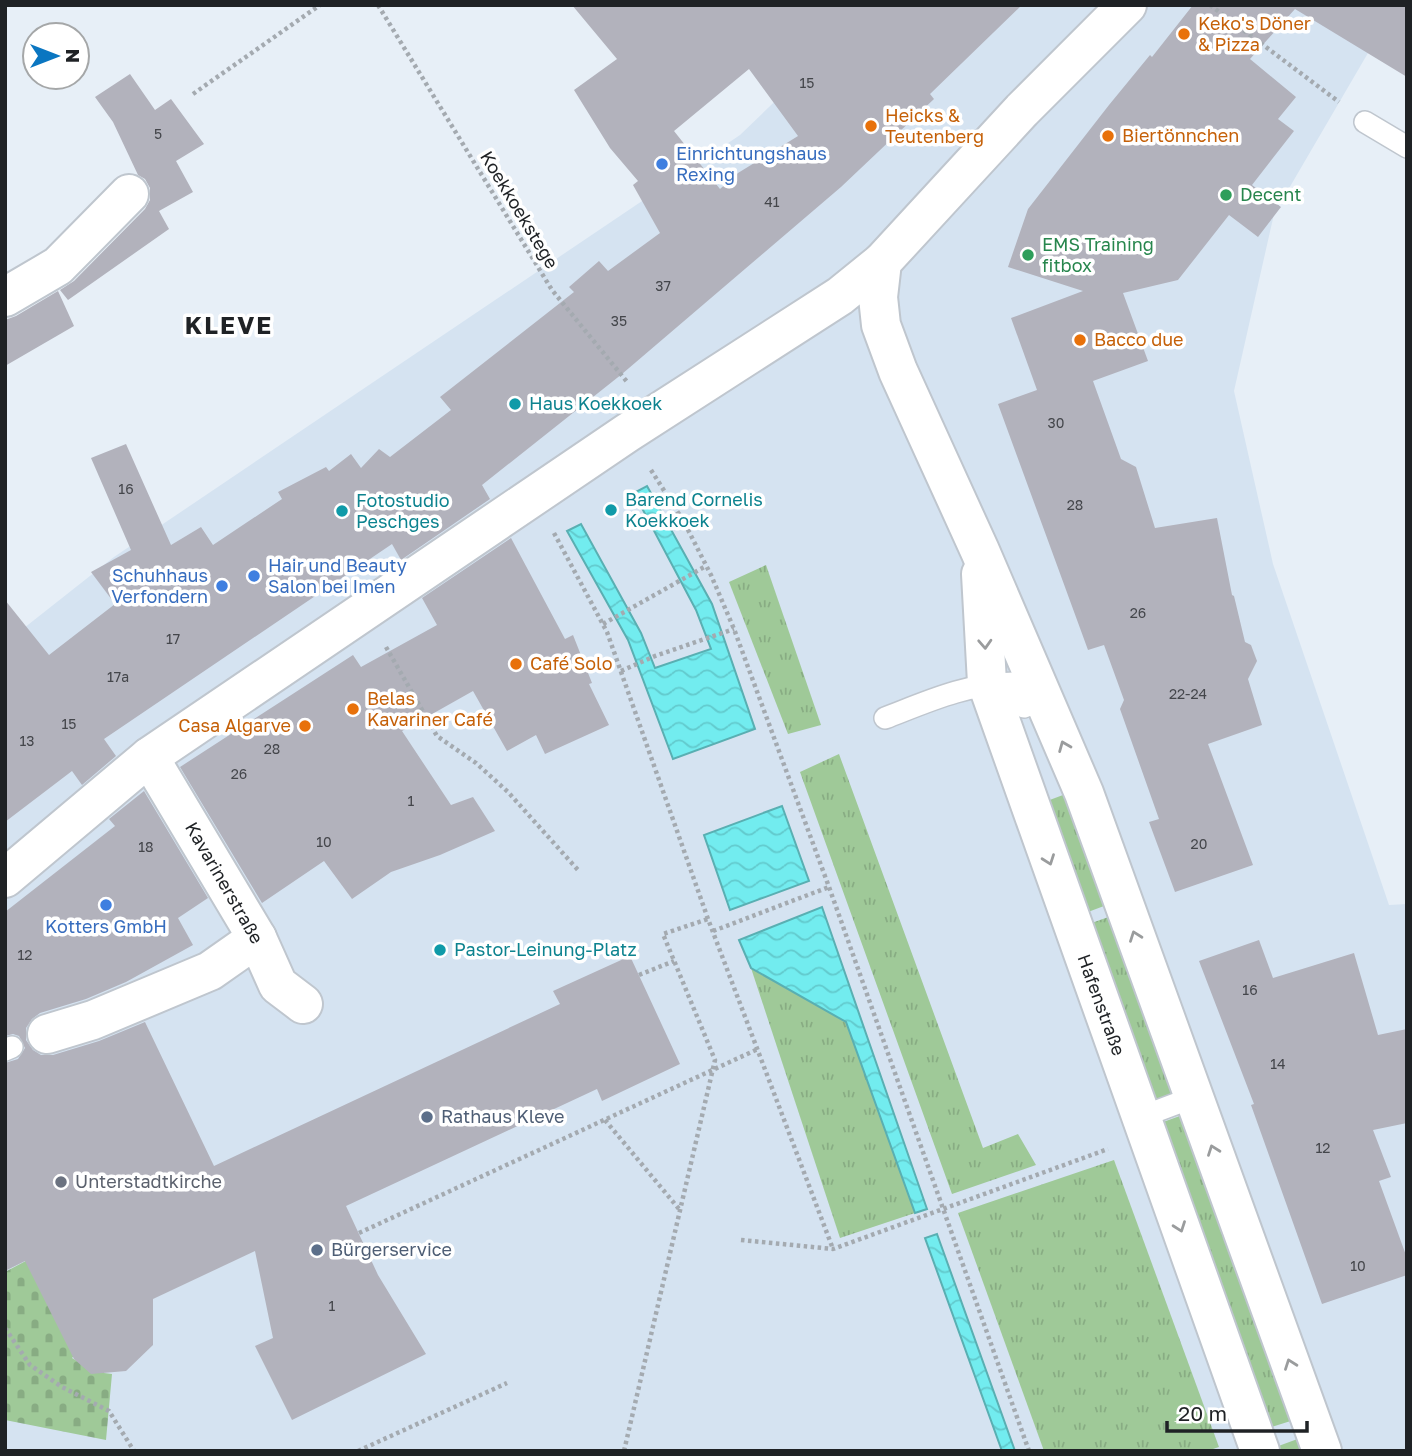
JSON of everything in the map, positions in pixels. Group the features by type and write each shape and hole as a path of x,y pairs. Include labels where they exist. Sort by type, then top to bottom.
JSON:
{"street":[{"path":"11,864 149,757 640,426 840,296 882,262 1022,110 1127,5"},
{"path":"5,297 58,266 129,194"},
{"path":"882,262 877,297 881,325 898,371 1045,698 1084,793 1322,1451"},
{"name":"Hafenstraße","path":"980,551 987,683 1259,1451"},
{"name":"Kavarinerstraße","path":"149,757 257,938 278,985 303,1004"},
{"path":"47,1034 93,1020 210,971 257,938"}],"lane":[{"path":"1365,122 1407,148"},
{"path":"884,718 959,690 987,683 1014,683 1024,707 1045,698"},
{"path":"1144,1125 1194,1097"}],"path":[{"path":"193,94 320,5"},
{"name":"Koekkoekstege","path":"378,5 552,290 635,392 640,426 734,629 829,887 1029,1451"},
{"path":"1210,5 1365,122"},
{"path":"534,497 603,624 708,919 833,1248"},
{"path":"603,624 706,566"},
{"path":"366,609 437,736 476,763 508,792 578,870"},
{"path":"621,671 655,656 734,629"},
{"path":"713,931 829,887"},
{"path":"624,1451 715,1060 663,934 708,919"},
{"path":"639,975 674,961"},
{"path":"359,1233 758,1048"},
{"path":"605,1119 679,1209"},
{"path":"741,1240 833,1248 943,1209 1144,1125"},
{"path":"5,1328 30,1366 62,1387 108,1411 134,1451"},
{"path":"358,1451 508,1383"}],"shaded area":[{"path":"875,5 1396,5 1274,214 1234,391 1273,564 1389,905 1407,904 1407,1451 5,1451 5,643 114,557 740,135"}],"green space":[{"path":"766,565 821,725 788,734 729,582"},
{"path":"839,754 983,1148 1018,1134 1036,1165 952,1194 800,772"},
{"path":"1071,792 1112,903 1080,915 1039,804"},
{"path":"1117,914 1177,1080 1170,1097 1146,1104 1083,926"},
{"path":"751,968 846,1022 915,1213 840,1238"},
{"path":"1188,1113 1297,1419 1265,1429 1155,1125"},
{"path":"1114,1160 1219,1447 1207,1451 1044,1451 958,1213"},
{"path":"37,1255 80,1349 72,1358 77,1361 104,1361 104,1373 112,1374 106,1440 5,1420 5,1272"},
{"path":"1303,1437 1308,1451 1274,1451 1273,1448"}],"water":[{"path":"647,486 712,604 755,729 673,759 628,640 567,531 581,524 641,633 655,668 711,649 696,610 634,493"},
{"path":"782,806 809,881 730,910 704,835"},
{"path":"822,907 927,1209 915,1213 846,1022 751,968 739,940"},
{"path":"937,1234 1015,1451 1002,1451 925,1238"}],"building":[{"path":"572,5 1022,5 930,94 934,99 841,187 622,374 482,485 490,499 401,560 392,544 104,739 116,756 82,785 72,771 5,822 5,600 49,655 115,604 91,572 131,550 91,458 126,444 171,545 201,527 213,545 282,499 278,492 326,467 329,471 351,454 361,468 379,449 390,457 451,410 440,397 574,292 569,287 599,261 608,271 660,233 633,185 638,181 610,148 574,90 617,59","holes":["749,69 798,136 738,173 720,189 674,131"]},
{"path":"1193,5 1407,5 1407,77 1295,9 1250,59 1296,97 1278,119 1294,131 1252,185 1281,207 1258,237 1229,215 1178,280 1123,293 1148,361 1093,381 1121,459 1136,467 1155,528 1217,518 1232,595 1245,642 1251,645 1257,661 1248,679 1262,725 1208,744 1253,865 1175,892 1149,822 1159,819 1120,709 1124,700 1104,645 1088,650 998,404 1037,390 1011,318 1083,291 1008,267 1028,209 1109,105"},
{"path":"130,74 155,110 171,99 204,144 176,161 193,192 159,211 169,229 68,300 60,290 74,281 145,209 150,200 150,188 145,179 138,175 113,122 95,97"},
{"path":"58,291 74,326 5,366 5,320"},
{"path":"511,538 565,639 573,635 592,683 589,684 609,725 545,754 536,735 507,751 473,691 402,731 451,805 473,797 495,831 440,855 391,872 352,899 324,861 262,903 180,767 353,655 361,667 437,625 422,598"},
{"path":"144,791 208,898 178,918 193,945 126,982 86,999 40,1013 26,1028 26,1040 33,1050 41,1055 53,1055 99,1041 145,1022 214,1166 560,1004 553,991 630,956 680,1064 602,1101 597,1089 346,1206 378,1275 426,1354 292,1420 255,1346 273,1338 255,1251 153,1299 153,1345 126,1371 91,1374 74,1359 25,1261 5,1271 5,1063 18,1059 25,1048 19,1036 5,1036 5,912 115,826 109,819"},
{"path":"1259,940 1273,978 1354,953 1378,1035 1407,1029 1407,1123 1373,1130 1391,1177 1379,1181 1407,1258 1407,1275 1322,1304 1251,1105 1254,1104 1199,961"}],"place":[{"name":"Keko's Döner & Pizza","path":"1184,34"},
{"name":"Heicks & Teutenberg","path":"871,126"},
{"name":"Biertönnchen","path":"1108,136"},
{"name":"Einrichtungshaus Rexing","path":"662,164"},
{"name":"Decent","path":"1226,195"},
{"name":"EMS Training fitbox","path":"1028,255"},
{"name":"Bacco due","path":"1080,340"},
{"name":"Haus Koekkoek","path":"515,404"},
{"name":"Barend Cornelis Koekkoek","path":"611,510"},
{"name":"Fotostudio Peschges","path":"342,511"},
{"name":"Hair und Beauty Salon bei Imen","path":"254,576"},
{"name":"Schuhhaus Verfondern","path":"222,586"},
{"name":"Café Solo","path":"516,664"},
{"name":"Belas Kavariner Café","path":"353,709"},
{"name":"Casa Algarve","path":"305,726"},
{"name":"Kotters GmbH","path":"106,905"},
{"name":"Pastor-Leinung-Platz","path":"440,950"},
{"name":"Rathaus Kleve","path":"427,1117"},
{"name":"Unterstadtkirche","path":"61,1182"},
{"name":"Bürgerservice","path":"317,1250"}],"district":[{"name":"KLEVE","path":"229,326"}]}
